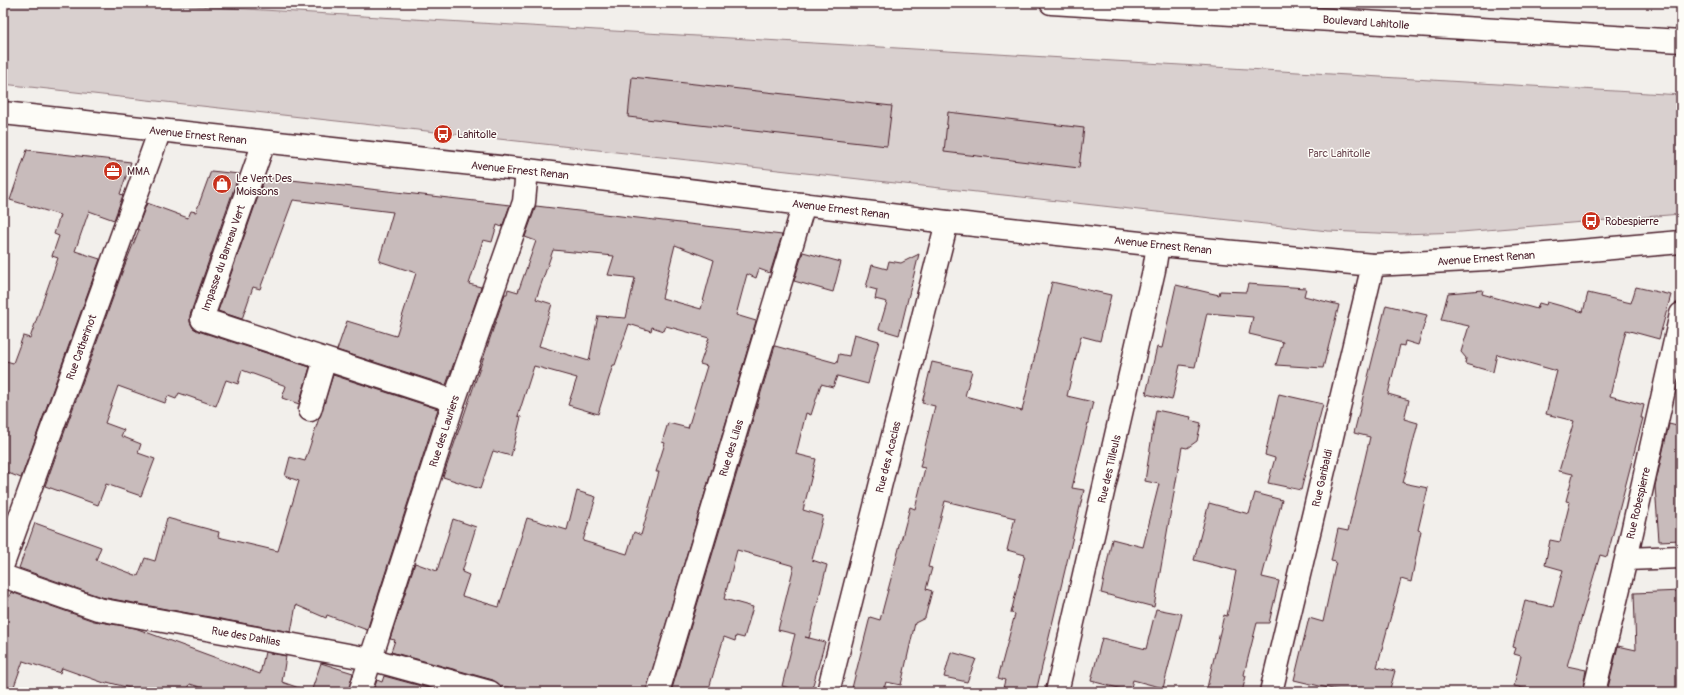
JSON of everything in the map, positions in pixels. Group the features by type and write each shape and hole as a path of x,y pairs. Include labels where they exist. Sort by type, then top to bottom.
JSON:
{"street":[{"name":"Boulevard Lahitolle","path":"1050,3 1681,41"},
{"name":"Avenue Ernest Renan","path":"3,114 526,170 948,222 1158,245 1373,265 1487,258 1681,242"},
{"name":"Rue Catherinot","path":"3,564 160,130"},
{"name":"Impasse du Barreau Vert","path":"264,142 202,319 454,401"},
{"name":"Rue des Lauriers","path":"360,692 454,401 524,202 526,170"},
{"name":"Rue des Lilas","path":"658,692 804,204"},
{"name":"Rue des Acacias","path":"828,692 948,222"},
{"name":"Rue des Tilleuls","path":"1057,692 1153,278 1158,245"},
{"name":"Rue Garibaldi","path":"1272,692 1373,265"},
{"name":"Rue Robespierre","path":"1594,692 1626,559 1681,314"},
{"path":"310,410 325,359"},
{"path":"1626,559 1681,557"},
{"name":"Rue des Dahlias","path":"3,576 98,609 370,659 490,692"}],"green space":[{"name":"Parc Lahitolle","path":"3,3 146,3 1681,95 1681,214 1461,232 1401,234 1328,231 3,84"}],"building":[{"path":"632,77 892,106 887,146 628,117"},
{"path":"948,112 1084,128 1079,168 944,152"},
{"path":"27,150 131,162 120,194 123,195 114,220 89,211 75,251 100,259 21,478 3,471 3,360 13,363 23,336 30,338 58,258 52,256 59,236 54,234 60,215 10,200"},
{"path":"211,171 239,174 190,315 190,322 193,328 198,331 310,367 299,404 282,398 286,386 242,370 238,384 226,380 216,406 179,393 176,399 168,396 165,403 118,386 105,423 124,430 121,436 141,444 138,453 155,459 141,496 106,484 98,505 45,486 124,267 139,230 137,229 147,203 188,218 191,211 196,212"},
{"path":"265,177 510,205 502,227 497,225 492,242 483,240 469,284 481,287 446,385 337,350 347,321 396,336 416,273 379,261 393,212 293,200 260,289 253,287 242,319 218,311"},
{"path":"536,206 782,235 770,273 759,269 756,278 747,274 736,315 756,321 646,692 538,692 500,686 493,680 391,652 395,640 390,639 415,563 437,571 453,519 476,527 462,572 469,575 462,596 499,607 527,518 567,530 577,491 596,497 583,541 627,554 634,532 641,535 659,472 656,472 665,443 662,442 668,423 688,428 707,366 700,364 709,338 666,326 664,331 652,327 651,331 629,324 615,365 613,365 598,414 568,405 577,378 534,366 518,416 521,417 511,456 493,451 480,489 443,477 505,294 507,294 508,289 518,292 536,241 525,237","holes":["675,245 714,260 701,309 662,298","553,250 614,256 608,275 635,278 626,318 598,316 589,361 539,346 552,304 536,299"]},
{"path":"803,252 841,262 833,292 794,281"},
{"path":"919,254 899,335 879,329 887,302 875,299 877,290 866,287 872,265 887,269 889,261 901,263"},
{"path":"1052,282 1111,295 1100,341 1081,336 1067,396 1093,402 1072,488 1084,490 1036,692 1002,692 1005,680 998,678 1015,614 1011,613 1025,555 1007,550 1015,518 945,501 928,567 932,568 926,589 932,591 925,618 915,623 901,685 886,682 883,692 851,692 870,617 880,620 910,507 915,509 925,468 920,467 935,406 922,403 932,362 972,371 965,396 1022,411"},
{"path":"1248,284 1306,288 1304,296 1339,305 1323,368 1276,365 1283,342 1249,334 1253,317 1207,313 1195,367 1180,365 1172,400 1146,394 1157,347 1162,348 1176,285 1219,295 1220,291 1246,292"},
{"path":"1636,287 1671,295 1659,339 1626,330 1610,396 1644,405 1641,418 1643,418 1607,557 1600,555 1567,666 1586,670 1582,692 1541,692 1514,686 1521,656 1514,654 1516,648 1513,647 1525,601 1553,607 1563,570 1545,565 1550,540 1560,542 1570,502 1566,501 1573,474 1559,471 1574,421 1546,414 1557,371 1497,354 1493,372 1465,364 1466,358 1461,352 1469,326 1441,320 1448,293 1483,290 1482,294 1537,309 1539,303 1546,305 1547,302 1583,312 1588,293 1631,303"},
{"path":"1386,305 1427,315 1418,345 1405,341 1404,346 1400,345 1388,394 1409,400 1404,419 1418,423 1403,483 1428,488 1418,530 1421,531 1411,582 1401,579 1377,667 1395,671 1389,692 1345,692 1294,680 1309,618 1323,622 1336,562 1331,561 1338,529 1348,531 1370,437 1354,433"},
{"path":"854,334 879,341 868,384 837,376 833,387 821,384 811,415 806,413 796,454 816,459 803,510 823,516 812,560 827,565 809,638 825,642 811,692 788,692 789,688 782,686 795,634 778,630 794,566 737,550 724,599 753,607 744,638 736,636 735,641 724,637 708,692 671,692 775,346 837,363 839,354 849,356"},
{"path":"333,375 438,409 367,630 327,615 326,618 296,605 291,632 101,597 19,568 35,523 101,547 96,560 138,576 145,558 155,561 167,518 219,532 218,537 278,551 299,481 285,476 290,457 305,461"},
{"path":"1279,394 1323,404 1301,490 1268,483 1275,458 1265,455"},
{"path":"1156,410 1191,417 1190,420 1201,423 1197,441 1187,448 1182,447 1154,607 1101,593 1112,539 1143,547 1159,484 1145,481"},
{"path":"1669,424 1681,427 1681,540 1659,541 1655,486"},
{"path":"1255,493 1282,500 1262,577 1279,581 1269,623 1257,623 1244,675 1246,676 1242,692 1206,692 1224,615 1227,616 1236,571 1194,560 1209,503 1249,514"},
{"path":"1681,591 1681,692 1607,692 1618,646 1636,650 1634,593"},
{"path":"11,592 94,621 135,628 260,674 265,652 286,656 282,682 302,689 302,692 215,692 190,684 187,692 145,692 107,682 107,684 62,668 60,673 23,661 12,692 3,692 3,613"},
{"path":"1156,609 1182,614 1163,688 1133,680 1130,691 1091,681 1102,638 1146,649"},
{"path":"951,652 976,659 967,682 944,677"},
{"path":"321,663 353,673 348,692 311,692"},
{"path":"384,676 443,692 373,692 377,680 382,682"}],"place":[{"name":"Lahitolle","path":"443,134"},
{"name":"MMA","path":"113,171"},
{"name":"Le Vent Des Moissons","path":"222,184"},
{"name":"Robespierre","path":"1591,221"}]}
